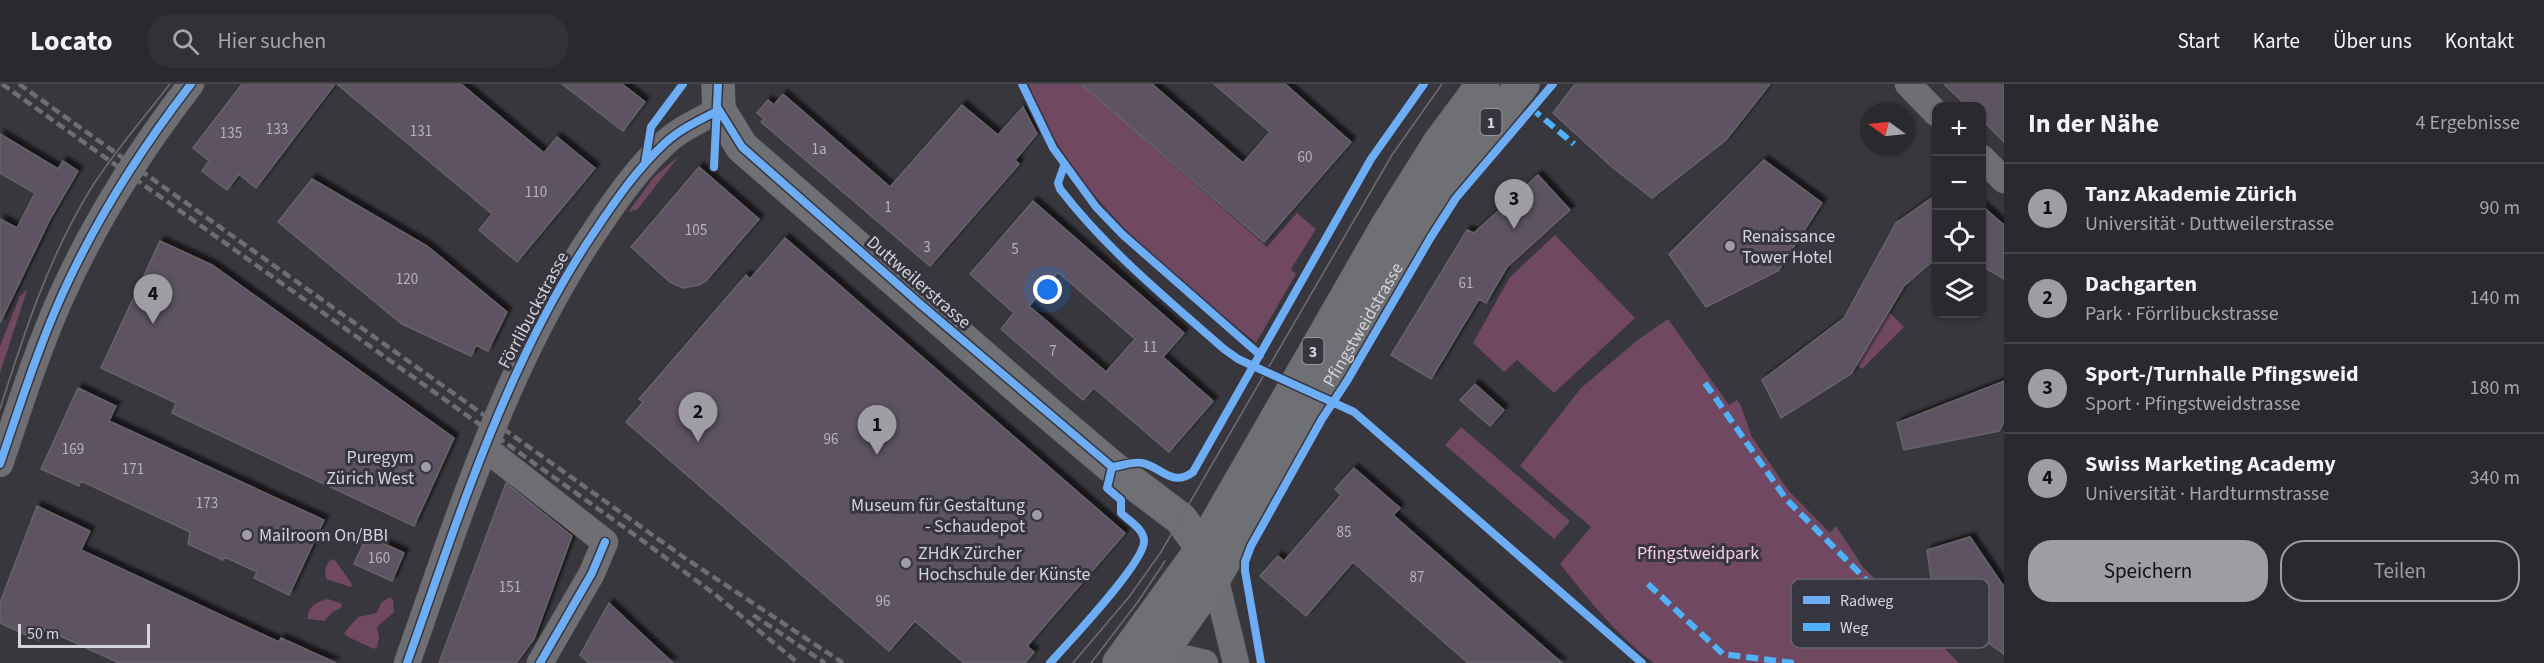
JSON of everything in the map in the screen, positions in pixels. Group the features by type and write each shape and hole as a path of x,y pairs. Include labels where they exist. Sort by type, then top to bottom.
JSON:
{"main road":[{"name":"Pfingstweidstrasse","path":"1154,663 1387,225 1439,143 1483,84"},
{"name":"Pfingstweidstrasse","path":"1119,663 1208,563 1461,162 1523,84"},
{"name":"Duttweilerstrasse","path":"718,97 742,147 1027,395 1112,466 1181,519 1208,563"}],"street":[{"path":"0,464 37,355 77,265 121,184 165,118 191,84"},
{"path":"1908,84 1932,109"},
{"name":"Förrlibuckstrasse","path":"406,663 486,449 529,344 555,294 611,207 645,163 718,97"},
{"path":"1986,162 2004,180"},
{"path":"486,449 605,542 592,573 540,663"},
{"path":"1208,563 1236,663"},
{"path":"1178,663 1188,659 1205,663"}],"green space":[{"path":"1028,84 1081,84 1267,247 1297,213 1316,229 1291,269 1296,274 1256,343 1155,258 1096,197 1070,163 1047,126"},
{"path":"679,156 636,211 634,209 629,211 654,177"},
{"path":"1555,235 1635,318 1554,393 1517,360 1504,372 1473,343 1510,277"},
{"path":"27,290 0,373 0,346 20,296"},
{"path":"1889,312 1904,327 1862,369 1857,365"},
{"name":"Pfingstweidpark","path":"1668,319 1729,405 1737,400 1740,404 1752,437 1788,490 1830,533 1836,526 1863,567 1875,579 1791,579 1791,648 1944,648 1959,663 1654,663 1615,629 1560,564 1591,527 1520,466 1581,388 1639,339"},
{"path":"1461,427 1570,521 1554,539 1445,445"},
{"path":"334,559 352,584 351,587 326,579 325,569 329,561"},
{"path":"390,597 393,600 394,612 377,627 379,638 377,647 374,649 344,633 358,617 377,613 381,603"},
{"path":"328,599 342,604 341,608 332,612 325,621 308,619 311,608"}],"building":[{"path":"242,84 335,84 256,188 239,174 227,190 202,171 209,161 193,148"},
{"path":"337,84 461,84 544,153 557,137 595,168 517,262 479,230 492,214"},
{"path":"562,84 622,84 645,102 623,131"},
{"path":"1081,84 1152,84 1243,163 1270,132 1214,84 1285,84 1351,142 1264,242"},
{"path":"1575,84 1770,84 1726,140 1652,198 1612,167 1553,113"},
{"path":"1944,84 2004,84 2004,142 1986,124 1986,102 1963,102"},
{"path":"783,94 890,187 962,105 998,135 1023,107 1037,134 1015,160 1019,164 930,266 761,122 764,119 757,113 768,100 774,105"},
{"path":"0,134 58,169 63,161 78,171 50,219 0,323 0,219 17,228 35,193 0,173"},
{"path":"1764,160 1822,203 1778,271 1706,307 1669,254"},
{"path":"699,167 759,219 706,281 683,288 670,282 631,247"},
{"path":"1538,175 1570,210 1507,267 1486,303 1479,299 1431,379 1391,355 1467,230 1474,233"},
{"path":"312,179 427,246 507,312 488,351 476,345 471,356 402,324 278,222"},
{"path":"1932,198 1932,262 1904,286 1851,374 1781,418 1762,380 1844,318 1896,223"},
{"path":"1033,201 1184,333 1163,357 1213,401 1169,452 1094,388 1083,400 1001,329 1014,313 970,274","holes":["1058,272 1135,339 1106,372 1029,306"]},
{"path":"1986,209 2004,225 2004,279 1986,268"},
{"path":"785,238 1125,533 1027,646 1034,652 1025,663 964,663 915,621 889,651 626,422 643,402 639,399 746,275 750,279"},
{"path":"160,241 212,265 454,438 414,526 172,413 176,403 101,368"},
{"path":"2004,381 2004,422 1999,431 1904,450 1897,423"},
{"path":"1475,384 1504,410 1490,426 1460,400"},
{"path":"78,388 116,406 109,421 324,520 289,595 254,578 257,572 225,557 223,560 188,544 190,532 81,481 79,486 41,469"},
{"path":"1354,468 1400,508 1393,515 1562,663 1468,663 1353,562 1306,616 1260,576 1278,556 1284,561 1341,495 1335,489"},
{"path":"506,483 572,536 534,639 516,663 439,663"},
{"path":"37,506 90,531 81,550 279,642 281,638 336,663 119,663 45,629 39,641 0,623 0,603"},
{"path":"367,536 404,553 392,581 354,564"},
{"path":"1970,537 2004,587 2004,654 1989,643 1989,579 1931,579 1927,550"},
{"path":"609,603 673,663 589,663 580,655"}],"tram line":[{"path":"0,409 38,297 75,216 108,163 170,84"},
{"path":"1073,663 1129,597 1161,552 1392,155 1442,84"},
{"path":"1091,663 1137,603 1165,561"}],"railway":[{"path":"2,84 639,538 717,596 798,663"},
{"path":"19,84 682,556 843,663"},
{"path":"753,615 825,663"}],"marked path":[{"path":"1531,108 1574,144"},
{"path":"1705,383 1786,499 1865,579"},
{"path":"1648,584 1723,654 1794,663"}],"cycle path":[{"path":"0,464 44,338 88,241 154,134 191,84"},
{"path":"645,163 651,127 683,84"},
{"path":"714,167 718,84"},
{"path":"1022,84 1053,148 1096,207 1123,235 1260,355"},
{"path":"1112,467 1142,463 1166,475 1179,478 1193,472 1371,159 1424,84"},
{"path":"1261,663 1245,571 1245,562 1251,546 1322,419 1456,198 1553,84"},
{"path":"719,110 742,147 919,303 1112,467"},
{"path":"407,663 488,439 511,384 565,278 612,206 646,163 677,133 719,110"},
{"path":"1064,166 1058,183 1060,189 1097,233 1138,273 1224,349 1238,359 1354,412 1642,663"},
{"path":"1050,663 1119,584 1141,551 1144,541 1141,533 1121,513 1121,500 1107,488 1112,467"},
{"path":"540,663 592,573 605,542"}],"place":[{"name":"Sport-/Turnhalle Pfingsweid","path":"1514,229"},
{"name":"Renaissance Tower Hotel","path":"1730,246"},
{"name":"Swiss Marketing Academy","path":"153,324"},
{"name":"Dachgarten","path":"698,442"},
{"name":"Tanz Akademie Zürich","path":"877,455"},
{"name":"Puregym Zürich West","path":"426,467"},
{"name":"Museum für Gestaltung - Schaudepot","path":"1037,515"},
{"name":"Mailroom On/BBI","path":"247,535"},
{"name":"ZHdK Zürcher Hochschule der Künste","path":"906,563"}]}
